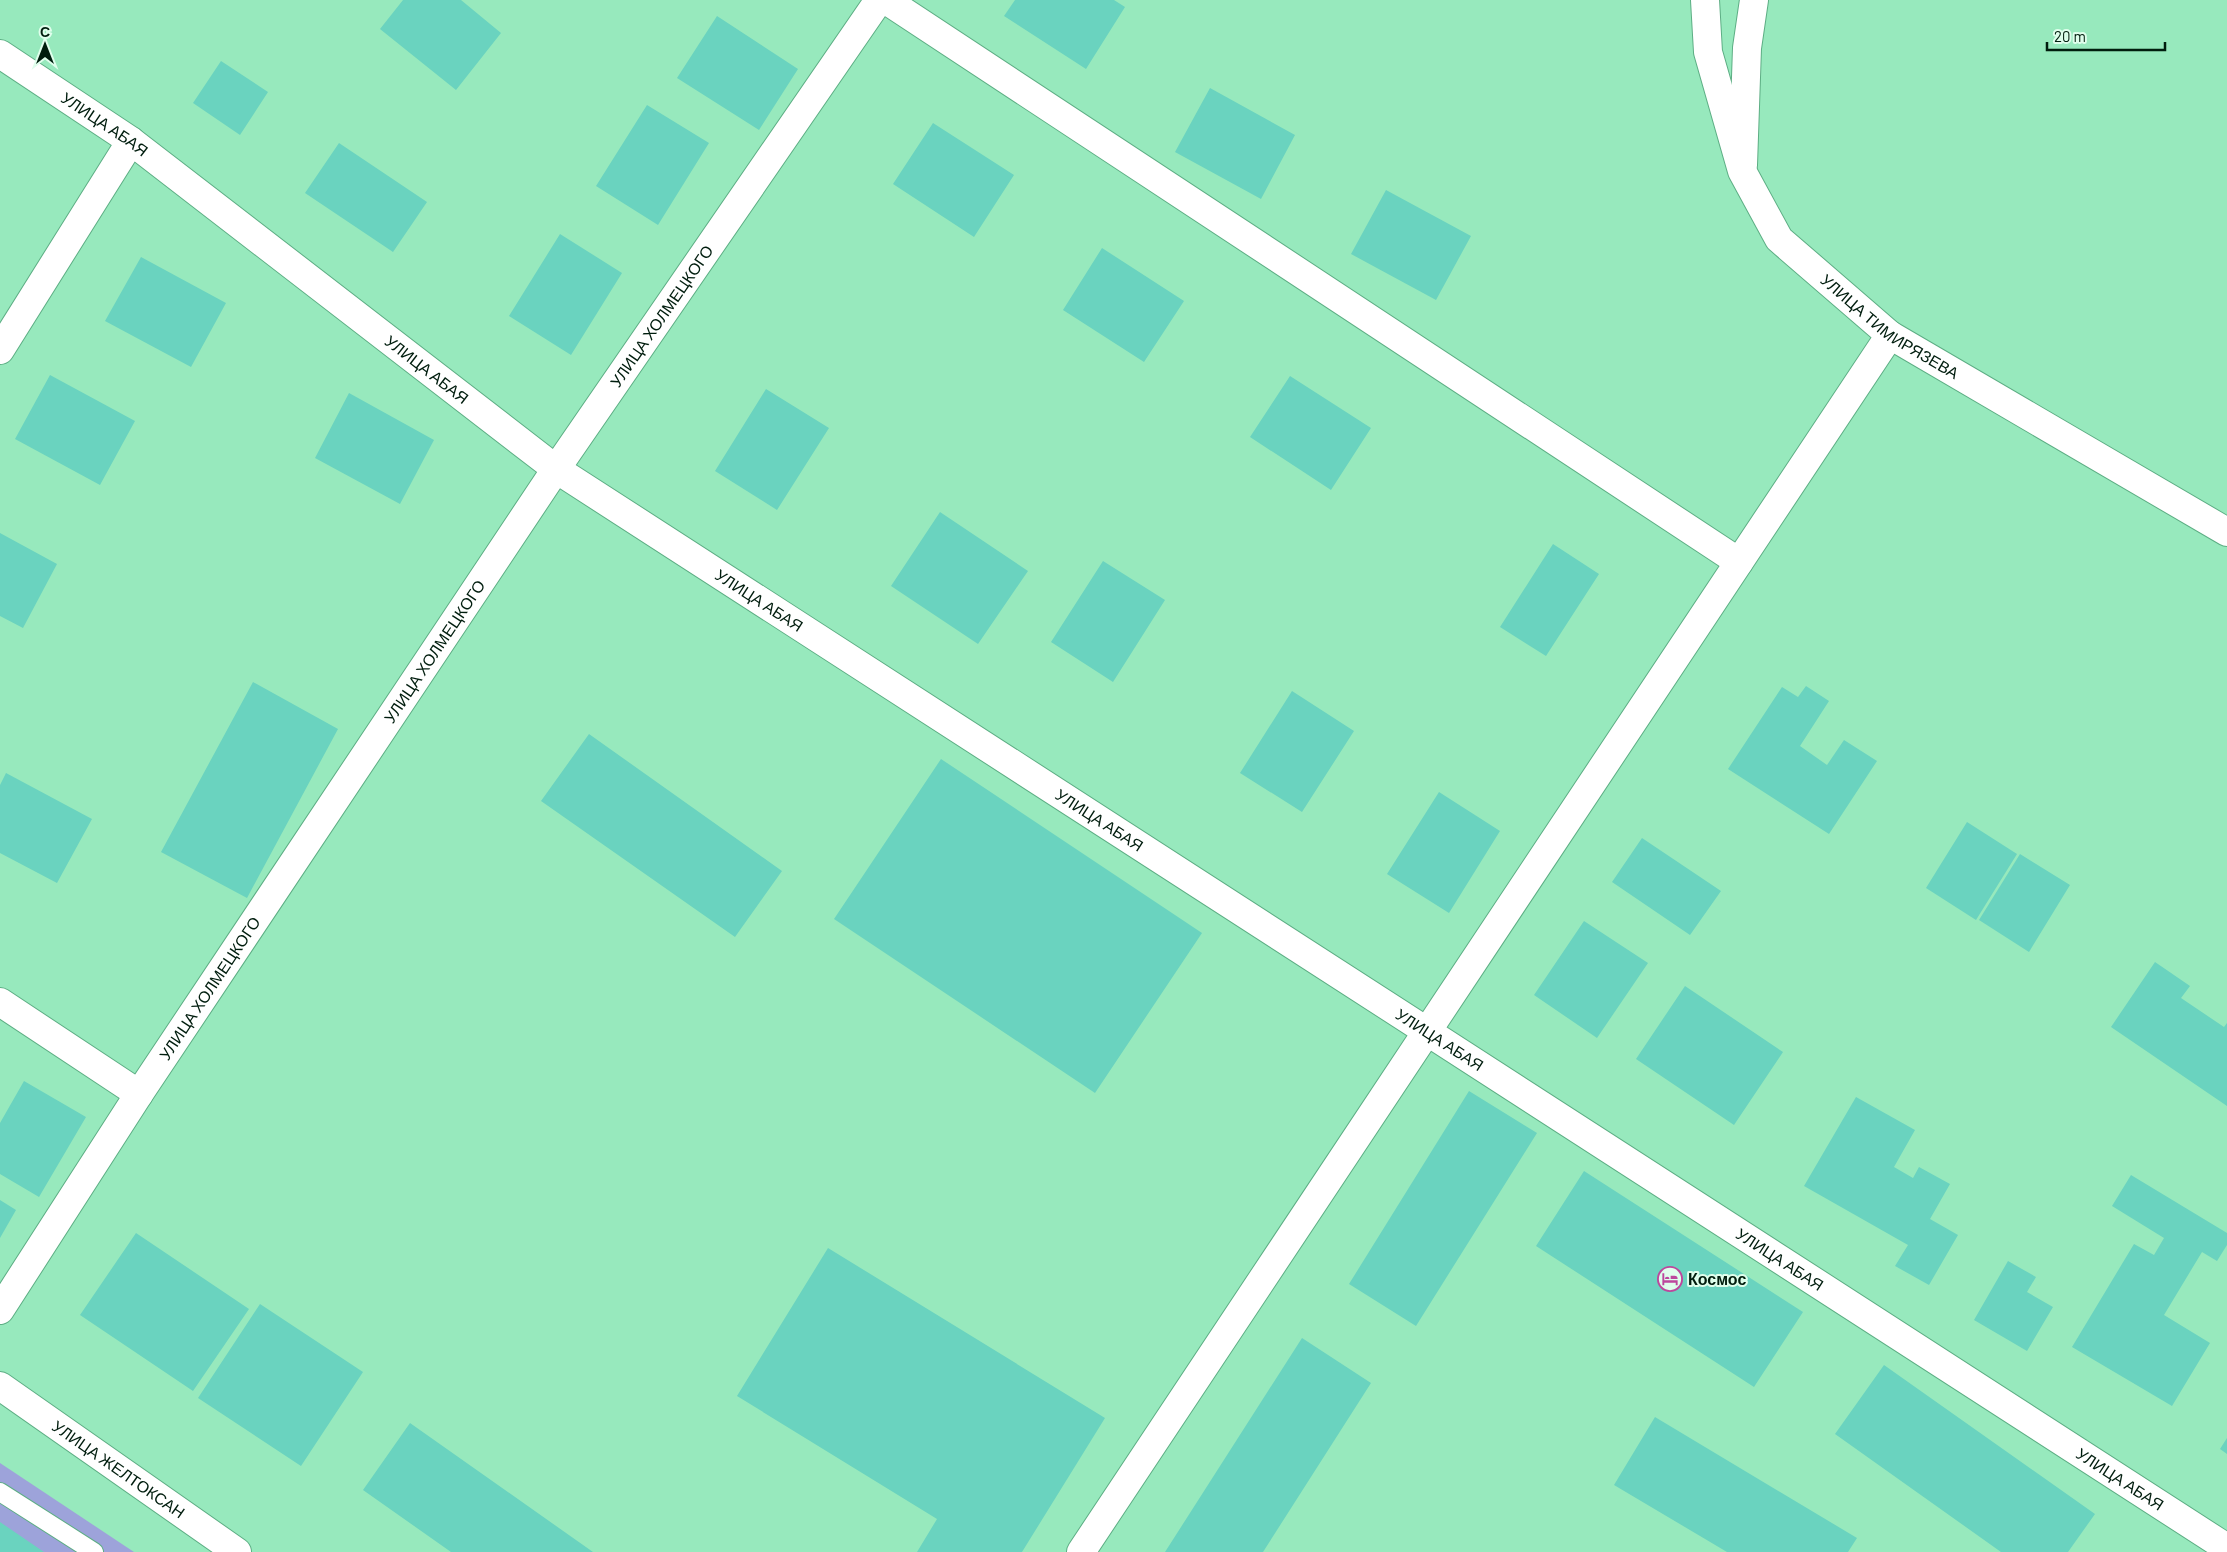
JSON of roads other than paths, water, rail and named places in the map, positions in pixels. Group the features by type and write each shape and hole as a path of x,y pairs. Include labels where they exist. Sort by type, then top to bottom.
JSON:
{"street":[{"name":"УЛИЦА ХОЛМЕЦКОГО","path":"0,1310 139,1094 556,469 879,0"},
{"path":"886,0 1739,562"},
{"name":"УЛИЦА ТИМИРЯЗЕВА","path":"1705,0 1708,52 1742,171 1779,239 1890,335 2227,532"},
{"path":"1742,171 1747,48 1754,0"},
{"name":"УЛИЦА АБАЯ","path":"0,54 131,140 556,469 2227,1548"},
{"path":"0,350 131,140"},
{"path":"1081,1552 1890,335"},
{"path":"0,1002 139,1094"},
{"name":"УЛИЦА ЖЕЛТОКСАН","path":"0,1386 232,1551"}],"lane":[{"path":"0,1492 94,1552"}],"place":[{"name":"Космос","path":"1670,1279"}]}
